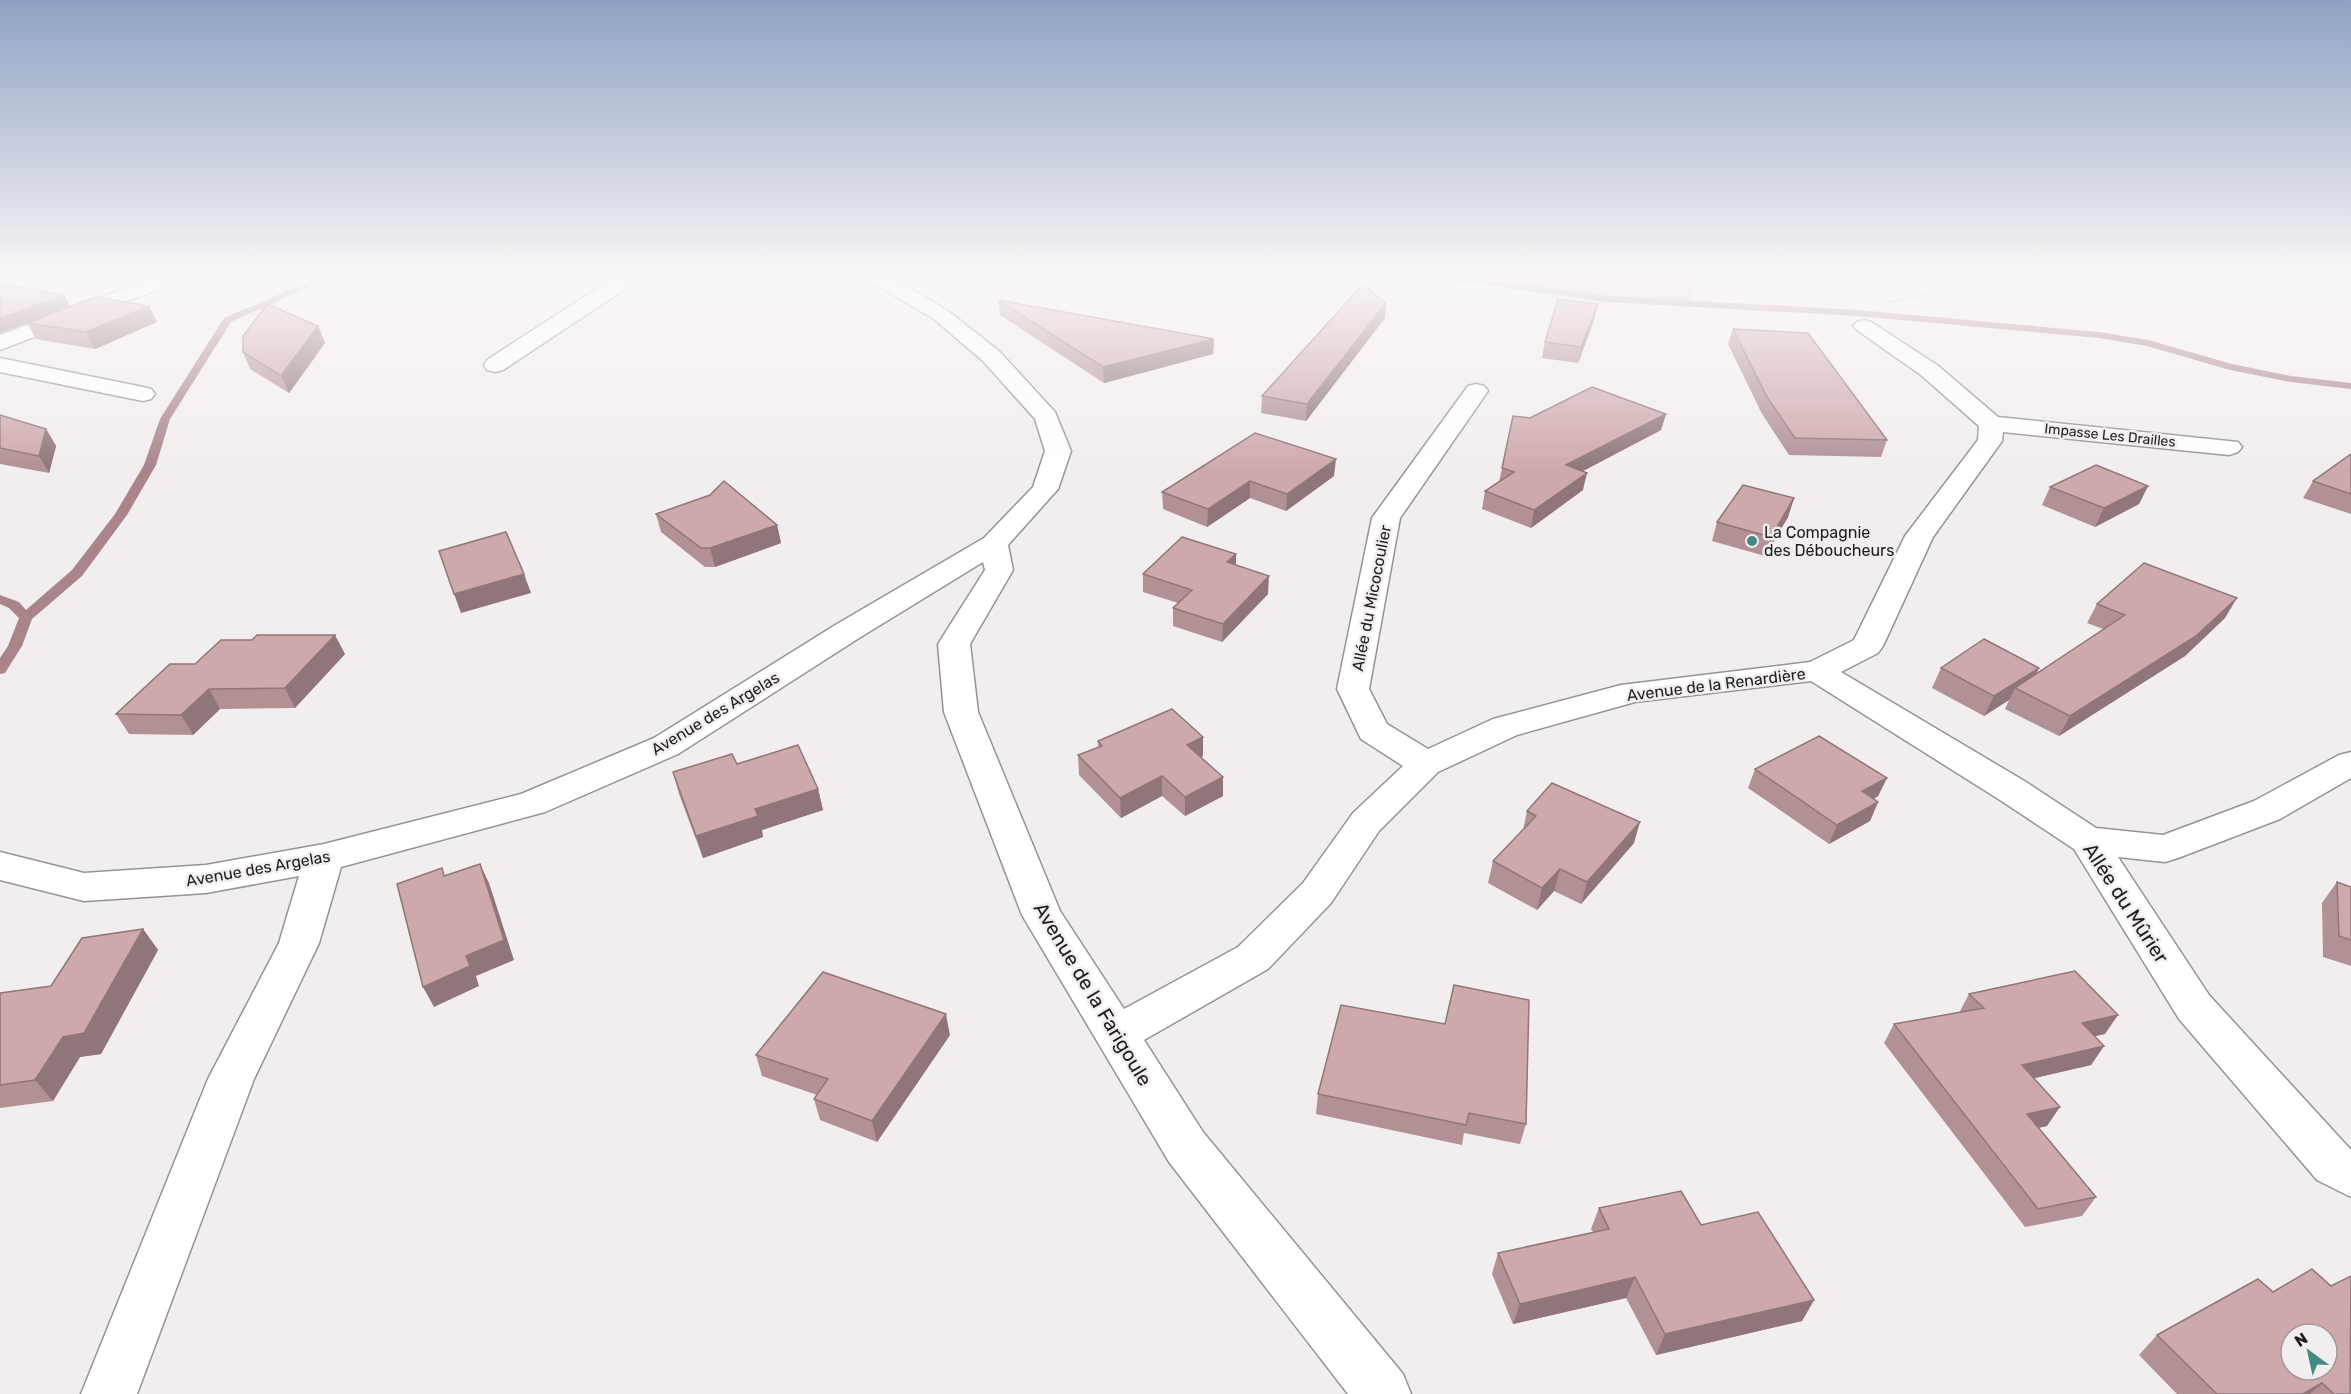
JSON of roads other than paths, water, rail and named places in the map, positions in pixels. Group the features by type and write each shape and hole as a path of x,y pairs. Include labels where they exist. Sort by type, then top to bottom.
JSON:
{"street":[{"path":"495,365 533,340"},
{"name":"Avenue des Argelas","path":"0,866 84,887 206,879 324,858 531,803 666,746 848,631 994,544 1045,489 1058,451 1046,417 991,356 972,340"},
{"path":"1885,340 1929,370 1991,424"},
{"path":"0,365 143,394"},
{"name":"Allée du Micocoulier","path":"1426,764 1373,731 1353,689 1386,518 1476,392"},
{"name":"Impasse Les Drailles","path":"1991,424 2229,447"},
{"name":"Avenue de la Renardière","path":"1117,1034 1253,958 1317,893 1366,822 1426,764 1505,727 1633,692 1817,671 1867,646 1919,536 1990,441 1991,424"},
{"name":"Avenue de la Farigoule","path":"994,544 999,570 954,644 961,712 1042,915 1186,1147 1383,1394"},
{"name":"Allée du Mûrier","path":"1817,671 2013,791 2087,840 2194,1008 2334,1165 2351,1175"},
{"path":"2087,840 2165,849 2267,810 2351,763"},
{"path":"109,1394 231,1079 298,943 324,858"}],"waterway":[{"path":"26,617 77,573 121,515 150,465 165,419 214,340"},
{"path":"2130,340 2148,343 2230,367 2291,379 2351,386"},
{"path":"0,599 14,605 26,617"},
{"path":"0,670 15,646 26,617"}],"place":[{"name":"La Compagnie des Déboucheurs","path":"1752,541"}]}
